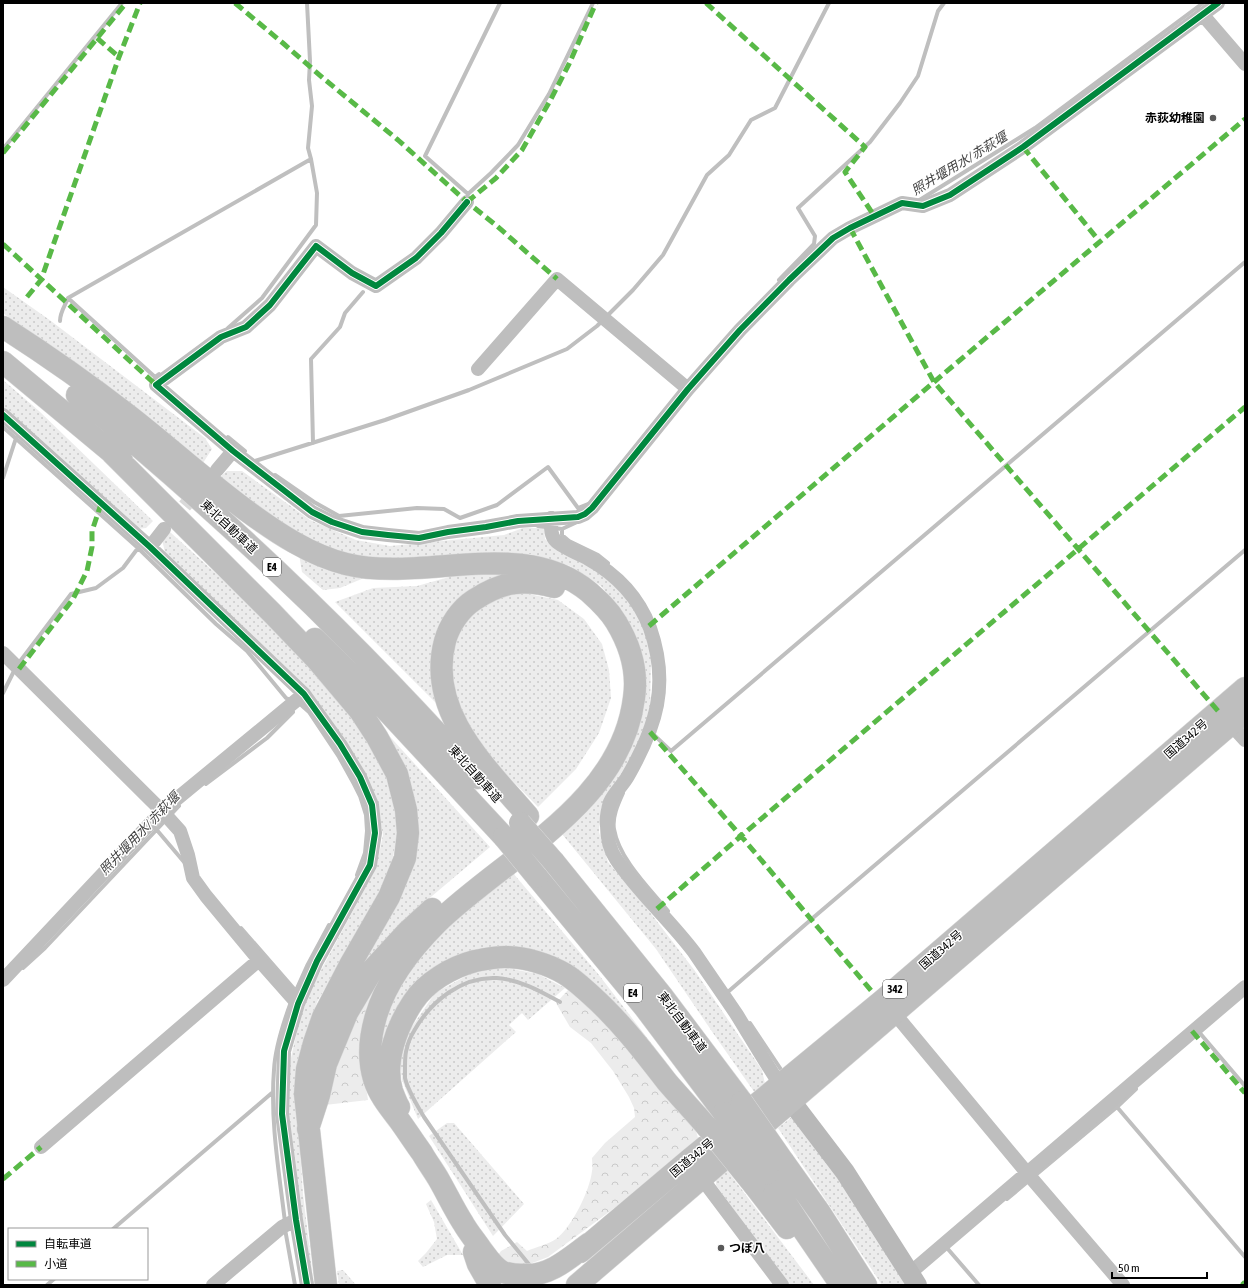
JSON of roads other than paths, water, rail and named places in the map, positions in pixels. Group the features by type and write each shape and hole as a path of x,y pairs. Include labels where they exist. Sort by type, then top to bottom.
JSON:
{"highway":[{"path":"3,327 127,414 233,500 272,529 293,542 328,558 346,564 374,569 483,564 512,564 546,569 568,578 584,588 602,603 614,618 625,639 633,665 636,685 633,712 619,750 590,791 554,827 465,898 417,943 401,964 387,988 376,1014 371,1039 371,1068 375,1084 381,1096 411,1137 439,1180 465,1226 496,1267 503,1272 518,1275 539,1275 551,1270 590,1243"},
{"name":"東北自動車道","path":"3,334 116,427 218,516 342,634 444,740 524,820 558,859 663,997 733,1107 768,1173 802,1228 841,1285"},
{"name":"東北自動車道","path":"3,362 112,452 200,529 282,605 373,696 504,837 645,1008 733,1107"},
{"path":"112,452 317,660 360,711 377,737 397,774 406,810 408,833 405,858 389,897 336,991 324,1017 306,1069 304,1094 326,1285"},
{"path":"308,1129 319,1095 326,1064 336,1038 347,1013 373,969 425,915 546,817 575,789 603,752 612,734 621,696 620,681 618,663 613,644 604,628 592,613 578,600 562,590 544,584 526,582 507,584 488,590 471,602 457,616 447,635 442,652 441,671 444,695 449,710 460,731 524,820"},
{"name":"国道342号","path":"541,1285 689,1160 786,1093 1235,722 1245,688"},
{"path":"411,1137 392,1090 390,1077 391,1057 396,1035 404,1016 415,998 430,983 447,972 467,963 504,957 525,960 547,966 565,974 584,989 620,1024 669,1084 707,1127 768,1173 792,1234 827,1285"},
{"name":"国道342号","path":"577,1285 702,1178 786,1093"},
{"name":"東北自動車道","path":"768,1173 820,1213 866,1285"},
{"path":"465,1226 478,1264 490,1285"}],"street":[{"path":"467,202 442,233 416,258 376,286 352,273 316,246 270,305 246,327 221,338 156,385 233,451 312,512 332,522 362,532 419,538 518,521 578,517 585,514 592,508 688,389 740,330 833,238 850,228 902,203 923,206 950,195 1023,147 1218,3"},
{"path":"1202,14 1245,64"},
{"path":"478,369 557,279 688,389"},
{"path":"3,415 150,547 304,694 340,744 360,777 372,805 375,833 370,865 317,961 298,1004 284,1051 282,1114 296,1220 307,1285"},
{"path":"217,470 233,451"},
{"path":"551,518 552,535 556,542 598,564 621,581 630,591 640,606 649,626 658,657 658,699 650,732 628,776 610,802 606,825 608,840 615,858 693,952 736,1013 786,1093 845,1172 913,1279 1027,1173 1245,987"},
{"path":"150,547 164,529"},
{"path":"3,653 180,830 193,878 259,960 298,1004"},
{"path":"3,980 162,811 304,694"},
{"path":"41,1147 259,960"},
{"path":"889,1007 1027,1173 1123,1285"},
{"path":"689,1160 782,1285"},
{"path":"213,1285 282,1227 296,1220"}],"waterway":[{"path":"3,149 122,3"},
{"path":"228,328 262,298 316,225 317,193 308,148 312,106 309,80 310,61 307,3"},
{"path":"500,3 425,156 468,194 518,145 549,94 593,3"},
{"path":"255,461 385,420 469,390 567,349 597,326 633,290 663,255 707,175 729,155 751,120 775,108 829,3"},
{"path":"779,280 814,244 815,236 798,208 870,142 900,103 918,76 938,11 944,3"},
{"name":"照井堰用水/赤萩堰","path":"918,201 1035,128 1203,3"},
{"path":"60,321 68,298 311,159"},
{"path":"654,735 671,751 1245,262"},
{"path":"313,443 311,359 340,327 345,313 363,292"},
{"path":"68,298 155,377 159,374"},
{"path":"3,427 138,548 216,624 247,651 286,698 300,704 309,712 339,757 354,784 360,796 366,815 367,831 365,853 357,875"},
{"path":"225,441 228,437 245,451"},
{"path":"3,478 16,438"},
{"path":"275,475 314,502 339,516 417,508 444,509 460,518 497,505 548,467 578,508 588,504"},
{"name":"照井堰用水/赤萩堰","path":"538,526 562,529 575,523"},
{"path":"562,529 562,535 569,541 598,555 608,563"},
{"path":"18,664 71,594 96,588 123,568 138,548"},
{"path":"729,991 1245,550"},
{"path":"3,693 15,669"},
{"name":"照井堰用水/赤萩堰","path":"206,784 267,738 293,712"},
{"path":"623,793 617,806 614,820 614,829 617,840 628,862 668,911"},
{"name":"照井堰用水/赤萩堰","path":"23,968 45,948 179,806"},
{"path":"156,829 184,862"},
{"path":"294,995 307,966 329,925"},
{"path":"241,928 296,991"},
{"path":"532,1268 505,1235 424,1117 406,1083 405,1054 412,1035 429,1010 449,992 472,981 484,978 506,979 538,990 560,1002"},
{"path":"285,1222 274,1127 273,1089 276,1053 291,1002"},
{"path":"750,1023 784,1074"},
{"path":"1197,1034 1199,1032 1245,1086"},
{"path":"1007,1199 1117,1107 1136,1089"},
{"path":"114,1228 273,1092"},
{"path":"1117,1107 1245,1257"},
{"path":"285,1229 295,1285"},
{"path":"947,1248 979,1285"},
{"path":"47,1285 53,1280"}],"tunnel":[{"path":"171,522 199,489"}],"place":[{"name":"赤荻幼稚園","path":"1213,118"},
{"name":"つぼ八","path":"721,1248"}]}
